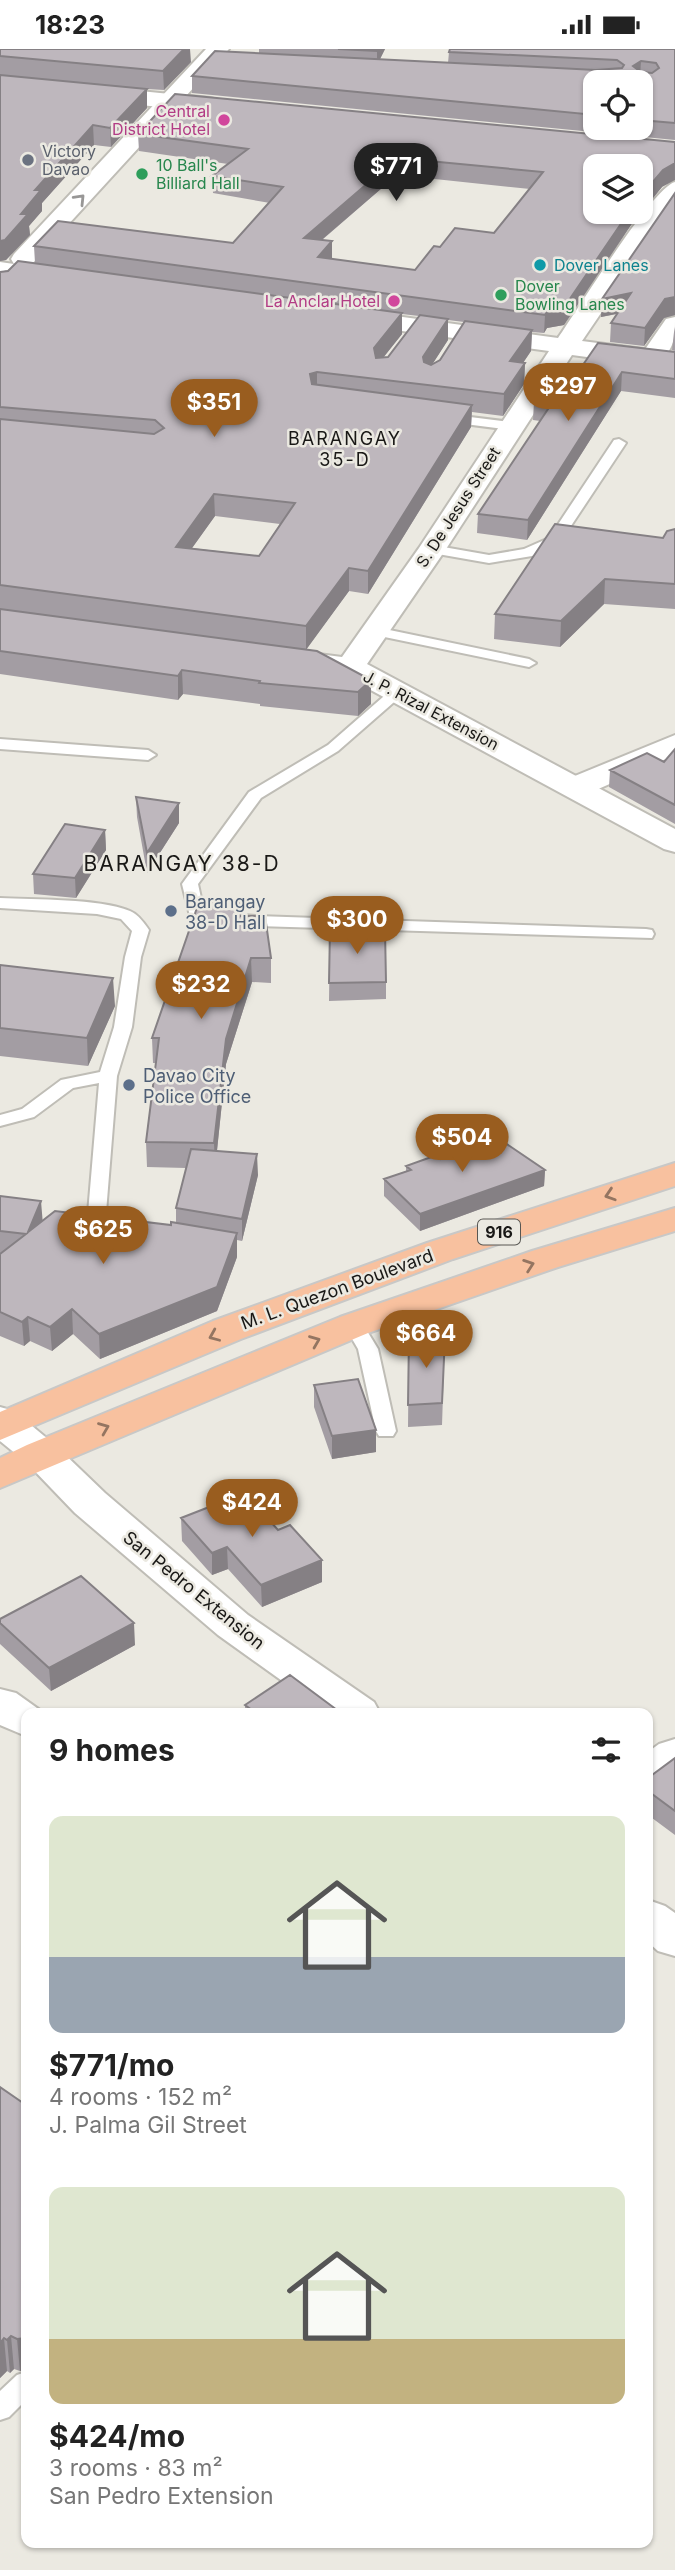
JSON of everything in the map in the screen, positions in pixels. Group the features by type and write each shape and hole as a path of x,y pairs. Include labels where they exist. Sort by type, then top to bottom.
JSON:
{"main road":[{"name":"M. L. Quezon Boulevard","path":"2,1423 239,1325 439,1251 675,1174"},
{"name":"916","path":"0,1475 41,1454 354,1325 545,1259 675,1219"}],"street":[{"path":"4,275 170,101 215,58"},
{"path":"0,84 237,108"},
{"name":"S. De Jesus Street","path":"350,667 432,549 511,426 653,217 675,189"},
{"path":"4,275 85,281"},
{"path":"329,314 458,338 567,347 663,359 675,324"},
{"name":"J. P. Rizal Extension","path":"266,656 350,667 675,842"},
{"path":"576,787 675,744"},
{"name":"San Pedro Extension","path":"2,1423 41,1454 90,1503 233,1625 351,1708"},
{"path":"0,1704 21,1717"},
{"path":"653,1771 675,1755"}],"lane":[{"path":"428,415 511,426"},
{"path":"432,549 489,559 527,553 560,542 619,443"},
{"path":"375,631 529,663"},
{"path":"396,693 333,748 255,795 190,884 197,916 285,922 646,934"},
{"path":"0,744 148,755"},
{"path":"0,903 97,909 127,915 141,930 133,957 122,1027 108,1076 95,1225"},
{"path":"0,1121 28,1112 67,1084 108,1076"},
{"path":"354,1325 368,1349 386,1431"},
{"path":"0,2409 21,2388"}],"building":[{"path":"0,49 184,49 163,71 0,56"},
{"path":"338,49 378,49 377,51"},
{"path":"450,49 675,49 675,123 653,121 653,72 659,68 656,63 641,61 633,66 638,70 596,70 622,68 624,65 617,60 449,52"},
{"path":"215,51 596,70 583,70 583,114 192,76"},
{"path":"0,75 147,89 110,128 93,125 35,190 41,190 21,214 28,214 5,240 0,241"},
{"path":"175,94 583,133 583,140 675,142 675,163 663,170 653,182 653,154 583,154 583,224 621,224 565,306 548,310 545,315 34,246 58,221 233,243 283,187 212,176 248,149 138,134","holes":["397,158 543,172 494,233 455,228 440,247 434,246 415,270 318,257 332,241 304,238"]},
{"path":"675,193 675,297 665,299 645,328 611,323 631,293 602,299"},
{"path":"18,261 402,313 374,348 376,358 388,357 420,315 448,319 423,357 424,362 431,365 440,360 465,321 532,330 510,361 525,363 504,394 317,372 310,374 312,384 472,405 368,571 349,568 306,626 0,585 0,419 154,434 164,428 155,420 0,407 0,272 8,271","holes":["214,494 295,503 259,556 176,547"]},
{"path":"598,343 675,352 675,379 622,372 528,520 478,514 552,403 534,401 554,369 578,372"},
{"path":"555,524 663,538 667,531 675,529 675,584 605,579 561,621 495,614"},
{"path":"0,609 317,651 371,680 358,692 259,683 260,681 182,670 178,676 0,651"},
{"path":"675,749 675,805 610,770 647,753 664,762"},
{"path":"136,797 179,803 147,853"},
{"path":"65,824 105,830 75,878 33,874"},
{"path":"200,899 242,903 241,916 265,916 271,958 251,958 226,1039 214,1143 146,1142 159,1038 152,1038"},
{"path":"330,929 385,930 386,982 329,983"},
{"path":"0,965 113,978 87,1038 0,1028"},
{"path":"492,1134 545,1170 420,1214 384,1179 411,1170 406,1166 437,1155 441,1159"},
{"path":"191,1149 257,1154 242,1219 176,1208"},
{"path":"0,1196 41,1201 28,1232 55,1211 171,1225 171,1222 237,1233 217,1287 99,1334 72,1309 50,1327 28,1317 22,1322 0,1312 0,1254 26,1234 0,1231"},
{"path":"409,1336 445,1336 442,1403 408,1405"},
{"path":"358,1379 376,1430 332,1436 314,1385"},
{"path":"245,1493 278,1530 290,1525 322,1560 261,1585 227,1547 212,1553 181,1518"},
{"path":"81,1576 134,1623 49,1668 0,1623 0,1619"},
{"path":"290,1675 334,1708 249,1708 245,1705"},
{"path":"675,1758 675,1811 653,1795 653,1774"},
{"path":"0,2087 21,2102 21,2338 11,2336 0,2343"}],"place":[{"name":"Central District Hotel","path":"224,120"},
{"name":"Victory Davao","path":"28,160"},
{"name":"10 Ball's Billiard Hall","path":"142,174"},
{"name":"Dover Lanes","path":"540,265"},
{"name":"Dover Bowling Lanes","path":"501,295"},
{"name":"La Anclar Hotel","path":"394,301"},
{"name":"Barangay 38-D Hall","path":"171,911"},
{"name":"Davao City Police Office","path":"129,1085"}],"district":[{"name":"BARANGAY 35-D","path":"345,448"},
{"name":"BARANGAY 38-D","path":"182,863"}]}
